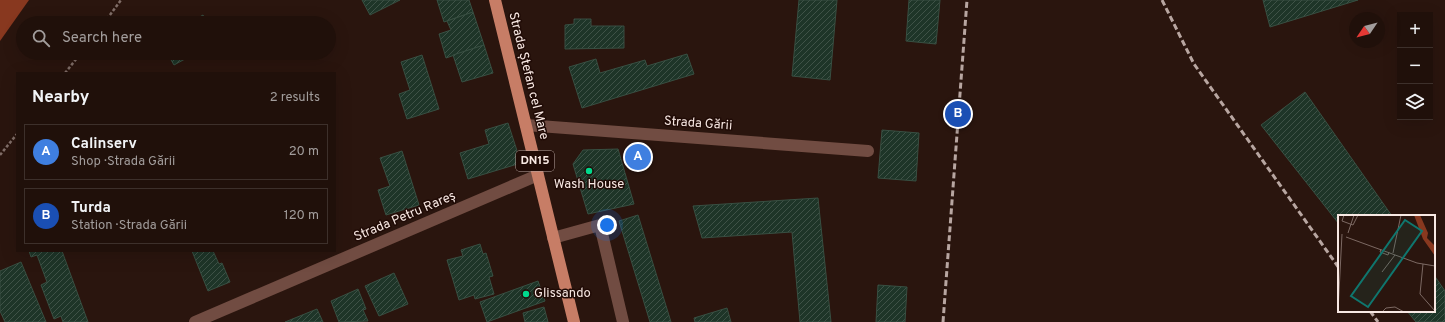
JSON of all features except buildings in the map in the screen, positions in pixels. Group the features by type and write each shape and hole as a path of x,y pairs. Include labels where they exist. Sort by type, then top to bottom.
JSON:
{"main road":[{"name":"Strada Ștefan cel Mare","path":"495,0 574,322"}],"street":[{"name":"Strada Gării","path":"526,124 868,150"},
{"name":"Strada Petru Rareș","path":"195,322 538,175"},
{"path":"553,238 600,225 623,322"}],"path":[{"path":"109,16 121,0"},
{"path":"66,72 75,60"},
{"path":"0,155 16,135"}],"shaded area":[{"path":"0,0 29,0 18,16 16,16 16,18 0,41"}],"railway":[{"path":"943,322 967,0"},
{"path":"1162,0 1194,64 1338,267"},
{"path":"1371,312 1378,322"}],"place":[{"name":"Turda","path":"958,114"},
{"name":"Calinserv","path":"638,157"},
{"name":"Wash House","path":"589,171"},
{"name":"Glissando","path":"526,294"}]}
